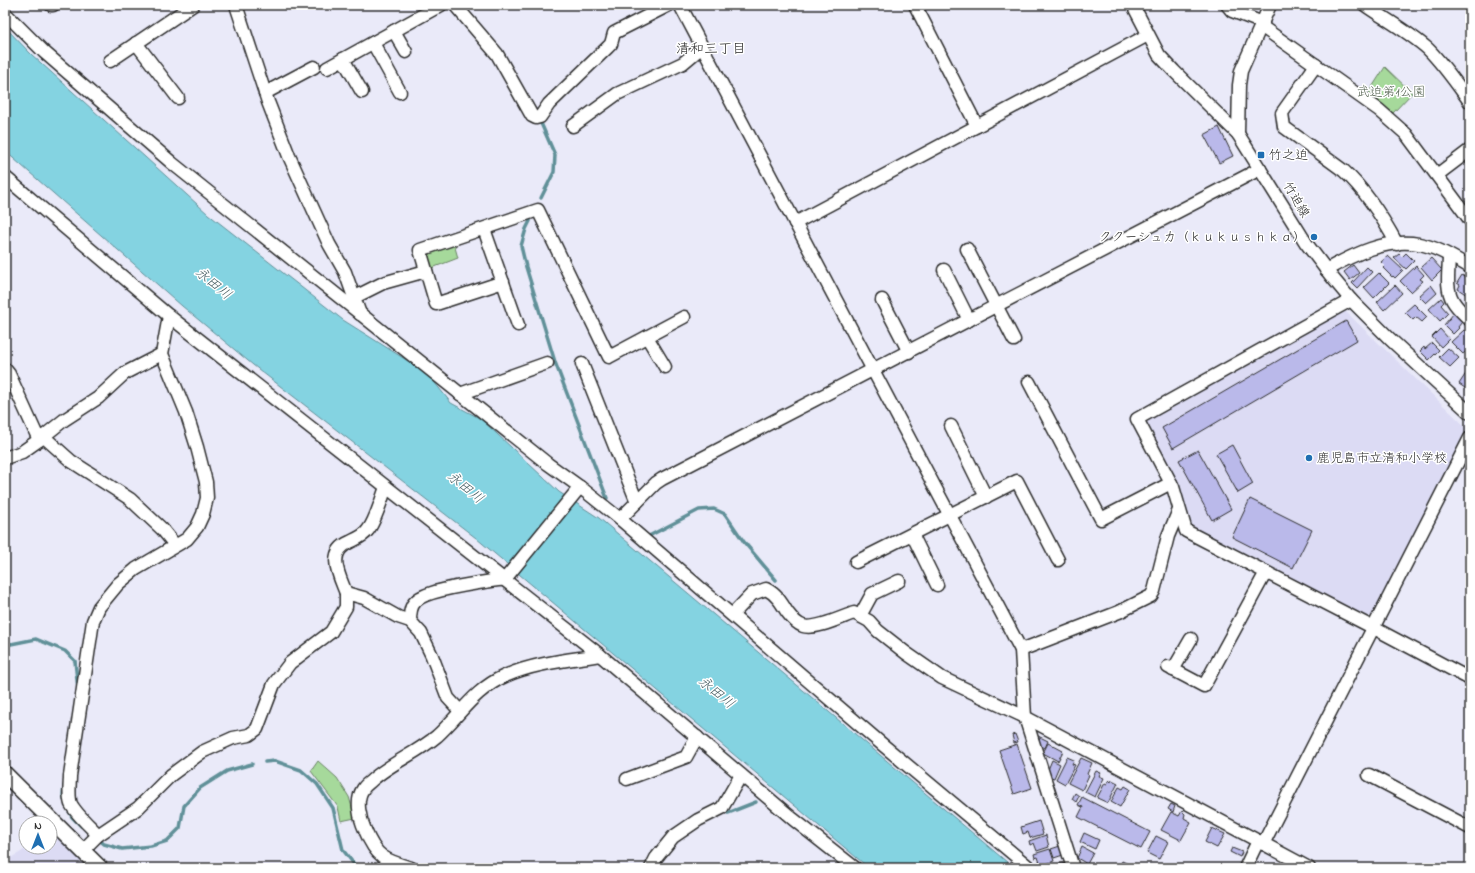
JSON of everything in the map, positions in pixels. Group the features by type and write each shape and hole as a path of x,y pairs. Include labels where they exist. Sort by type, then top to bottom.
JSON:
{"main road":[{"path":"5,774 92,841 100,868"}],"street":[{"path":"110,61 193,5"},
{"path":"236,5 265,93 289,156 329,244 345,272 360,314"},
{"path":"327,68 441,5"},
{"path":"455,5 497,54 532,116 536,118 540,117 549,104 611,44 614,33 669,5"},
{"path":"680,5 1020,650 1025,717 1073,868"},
{"path":"915,5 976,126"},
{"name":"竹迫線","path":"1133,5 1159,55 1238,134 1306,243 1326,270 1351,300 1470,414"},
{"path":"1227,5 1232,11 1262,24 1379,110 1395,124 1406,134 1470,220"},
{"path":"1238,134 1239,85 1242,71 1270,5"},
{"path":"1365,5 1427,48 1470,102"},
{"path":"5,13 44,52 151,146 548,464 620,519 882,745 1030,868"},
{"path":"394,31 406,52"},
{"path":"795,223 1148,35"},
{"path":"136,43 178,98"},
{"path":"372,43 400,92"},
{"path":"573,126 617,94 683,63 702,47"},
{"path":"343,59 362,92"},
{"path":"1316,65 1282,113 1284,127 1353,179 1388,228 1397,244"},
{"path":"265,93 314,67"},
{"path":"1437,175 1470,150"},
{"path":"620,519 662,480 1260,169"},
{"path":"5,177 169,316 600,655 741,775 855,868"},
{"path":"503,282 436,304 420,250 538,210 609,357 684,317"},
{"path":"484,228 518,324"},
{"path":"1326,270 1349,257 1368,250 1386,245 1397,244 1419,244 1449,256 1470,267"},
{"path":"967,249 1014,340"},
{"path":"1449,256 1448,284 1450,294 1453,302 1470,320"},
{"path":"944,270 969,320"},
{"path":"355,297 384,283 426,271"},
{"path":"882,300 909,352"},
{"path":"1351,300 1137,420 1171,483 1177,497 1179,510 1186,531 1470,679"},
{"path":"169,316 162,354 186,412 206,482 207,498 203,514 197,527 187,539 136,569 118,584 98,607 93,621 72,761 69,791 72,804 81,817 92,841 138,808 171,775 202,752 233,738 249,735 257,729 274,684 290,663 331,632 346,607 346,593 336,563 336,554 339,549 359,538 368,531 386,487"},
{"path":"647,337 665,367"},
{"path":"5,458 22,452 64,420 98,398 125,373 162,354"},
{"path":"460,394 547,363"},
{"path":"582,364 637,502"},
{"path":"5,369 9,374 41,438 71,461 130,499 175,545"},
{"path":"1029,382 1101,520 1171,483"},
{"path":"951,426 986,497"},
{"path":"1245,868 1260,842 1470,438"},
{"path":"856,562 1017,481 1058,560"},
{"path":"410,621 412,605 416,600 427,594 461,586 505,579 580,488"},
{"path":"1020,650 1119,612 1151,596 1154,591 1168,536 1179,510"},
{"path":"912,534 937,585"},
{"path":"1191,639 1171,668 1204,686 1266,572"},
{"path":"860,616 872,594 899,581"},
{"path":"732,615 752,594 766,589 772,591 779,599 788,615 802,626 813,626 854,613 869,621 878,631 906,653 942,678 1025,717 1309,868"},
{"path":"346,593 364,598 398,617 410,621 421,633 432,656 448,698 460,711"},
{"path":"411,868 394,863 384,858 376,852 370,842 363,827 360,813 360,796 363,788 377,776 437,736 460,711 486,687 504,676 524,668 600,655"},
{"path":"627,779 686,757 697,737"},
{"path":"651,868 656,858 673,837 698,820 722,808 741,775"},
{"path":"1369,775 1470,828"}],"shaded area":[{"name":"鹿児島市立清和小学校","path":"1344,310 1470,431 1373,615 1365,618 1191,527 1178,486 1146,426 1148,418"},
{"path":"58,838 89,868 5,868 5,861 18,854 18,855 58,855"}],"green space":[{"name":"武迫第1公園","path":"1385,67 1412,93 1393,113 1369,92"},
{"path":"454,244 458,258 432,268 429,258 431,252"},
{"path":"318,761 337,778 349,797 355,818 341,821 338,807 311,771"}],"water":[{"name":"永田川","path":"5,27 31,54 208,214 343,320 427,373 451,403 481,419 559,492 599,518 1014,868 869,868 476,538 253,365 182,306 5,151"}],"building":[{"path":"1219,127 1233,156 1219,163 1204,135"},
{"path":"1406,253 1414,261 1406,269 1394,258 1399,254 1402,257"},
{"path":"1388,256 1403,270 1395,278 1383,268 1385,266 1381,262"},
{"path":"1431,258 1442,270 1432,280 1421,267"},
{"path":"1353,265 1359,273 1350,280 1344,272"},
{"path":"1416,266 1424,275 1420,279 1423,281 1411,292 1400,281"},
{"path":"1367,267 1372,272 1357,288 1352,283"},
{"path":"1379,273 1389,283 1374,298 1364,287"},
{"path":"1462,275 1470,280 1470,297 1458,289 1460,285 1457,283"},
{"path":"1395,285 1402,293 1384,310 1377,302"},
{"path":"1431,285 1437,293 1426,303 1419,296"},
{"path":"1441,298 1444,302 1441,305 1448,313 1440,321 1429,309"},
{"path":"1414,304 1427,317 1422,322 1416,317 1413,320 1405,312"},
{"path":"1454,313 1462,322 1453,334 1444,325"},
{"path":"1346,321 1357,340 1173,448 1162,428"},
{"path":"1440,329 1449,339 1441,347 1432,337"},
{"path":"1464,330 1470,336 1470,348 1463,354 1451,342"},
{"path":"1432,343 1439,350 1429,360 1420,351"},
{"path":"1448,348 1459,358 1450,367 1439,357"},
{"path":"1469,369 1470,388 1468,390 1459,384"},
{"path":"1232,445 1253,484 1238,493 1216,454"},
{"path":"1198,450 1231,509 1212,520 1179,460"},
{"path":"1250,499 1312,530 1293,568 1232,537"},
{"path":"1015,734 1018,742 1014,743 1012,735"},
{"path":"1038,736 1048,741 1045,748 1037,744 1036,740"},
{"path":"1048,743 1063,751 1058,761 1043,753"},
{"path":"1017,744 1032,788 1014,794 999,750"},
{"path":"1067,757 1074,760 1072,764 1075,765 1065,784 1056,779"},
{"path":"1081,758 1092,763 1087,774 1089,775 1082,790 1068,783"},
{"path":"1052,760 1060,764 1054,778 1048,776 1050,773 1047,772"},
{"path":"1096,771 1101,773 1099,776 1104,778 1095,797 1085,792"},
{"path":"1109,780 1111,782 1112,780 1118,783 1108,803 1097,798 1105,783 1107,784"},
{"path":"1125,786 1130,789 1120,807 1111,802 1119,787 1123,789"},
{"path":"1075,793 1079,796 1076,802 1072,799"},
{"path":"1082,797 1150,832 1141,849 1078,817 1083,807 1078,805"},
{"path":"1171,804 1175,806 1173,812 1168,809"},
{"path":"1182,811 1185,814 1184,818 1191,822 1181,840 1161,830 1171,812 1179,816"},
{"path":"1039,821 1043,834 1030,838 1028,832 1023,834 1021,827"},
{"path":"1212,828 1225,834 1217,848 1205,842"},
{"path":"1084,833 1099,840 1095,849 1080,842"},
{"path":"1046,835 1049,847 1037,851 1034,843 1030,845 1029,841"},
{"path":"1156,836 1168,842 1159,859 1147,853"},
{"path":"1060,846 1063,855 1054,858 1051,849"},
{"path":"1082,847 1093,853 1087,864 1077,858"},
{"path":"1232,848 1242,852 1240,857 1230,852"},
{"path":"1050,849 1054,861 1041,866 1038,857 1035,858 1034,854"},
{"path":"1122,861 1130,865 1132,868 1119,868"},
{"path":"1063,863 1065,868 1050,868 1050,867"}],"waterway":[{"path":"540,121 555,155 554,172 541,198"},
{"path":"530,221 521,246 526,267 555,362 607,498"},
{"path":"649,536 699,510 714,509 725,514 744,542 776,580"},
{"path":"5,642 11,644 36,639 65,651 75,661 78,689"},
{"path":"265,762 275,761 301,770 317,784 333,808 343,850 357,868"},
{"path":"97,838 104,844 122,849 151,846 167,841 180,828 184,806 200,788 227,771 252,764"},
{"path":"64,786 63,795 65,801"},
{"path":"728,813 756,802"},
{"path":"69,811 72,817 81,826"}],"place":[{"name":"竹之迫","path":"1261,155"},
{"name":"ククーシュカ（ｋｕｋｕｓｈｋａ）","path":"1314,237"},
{"name":"鹿児島市立清和小学校","path":"1309,458"}],"district":[{"name":"清和三丁目","path":"711,49"}]}
